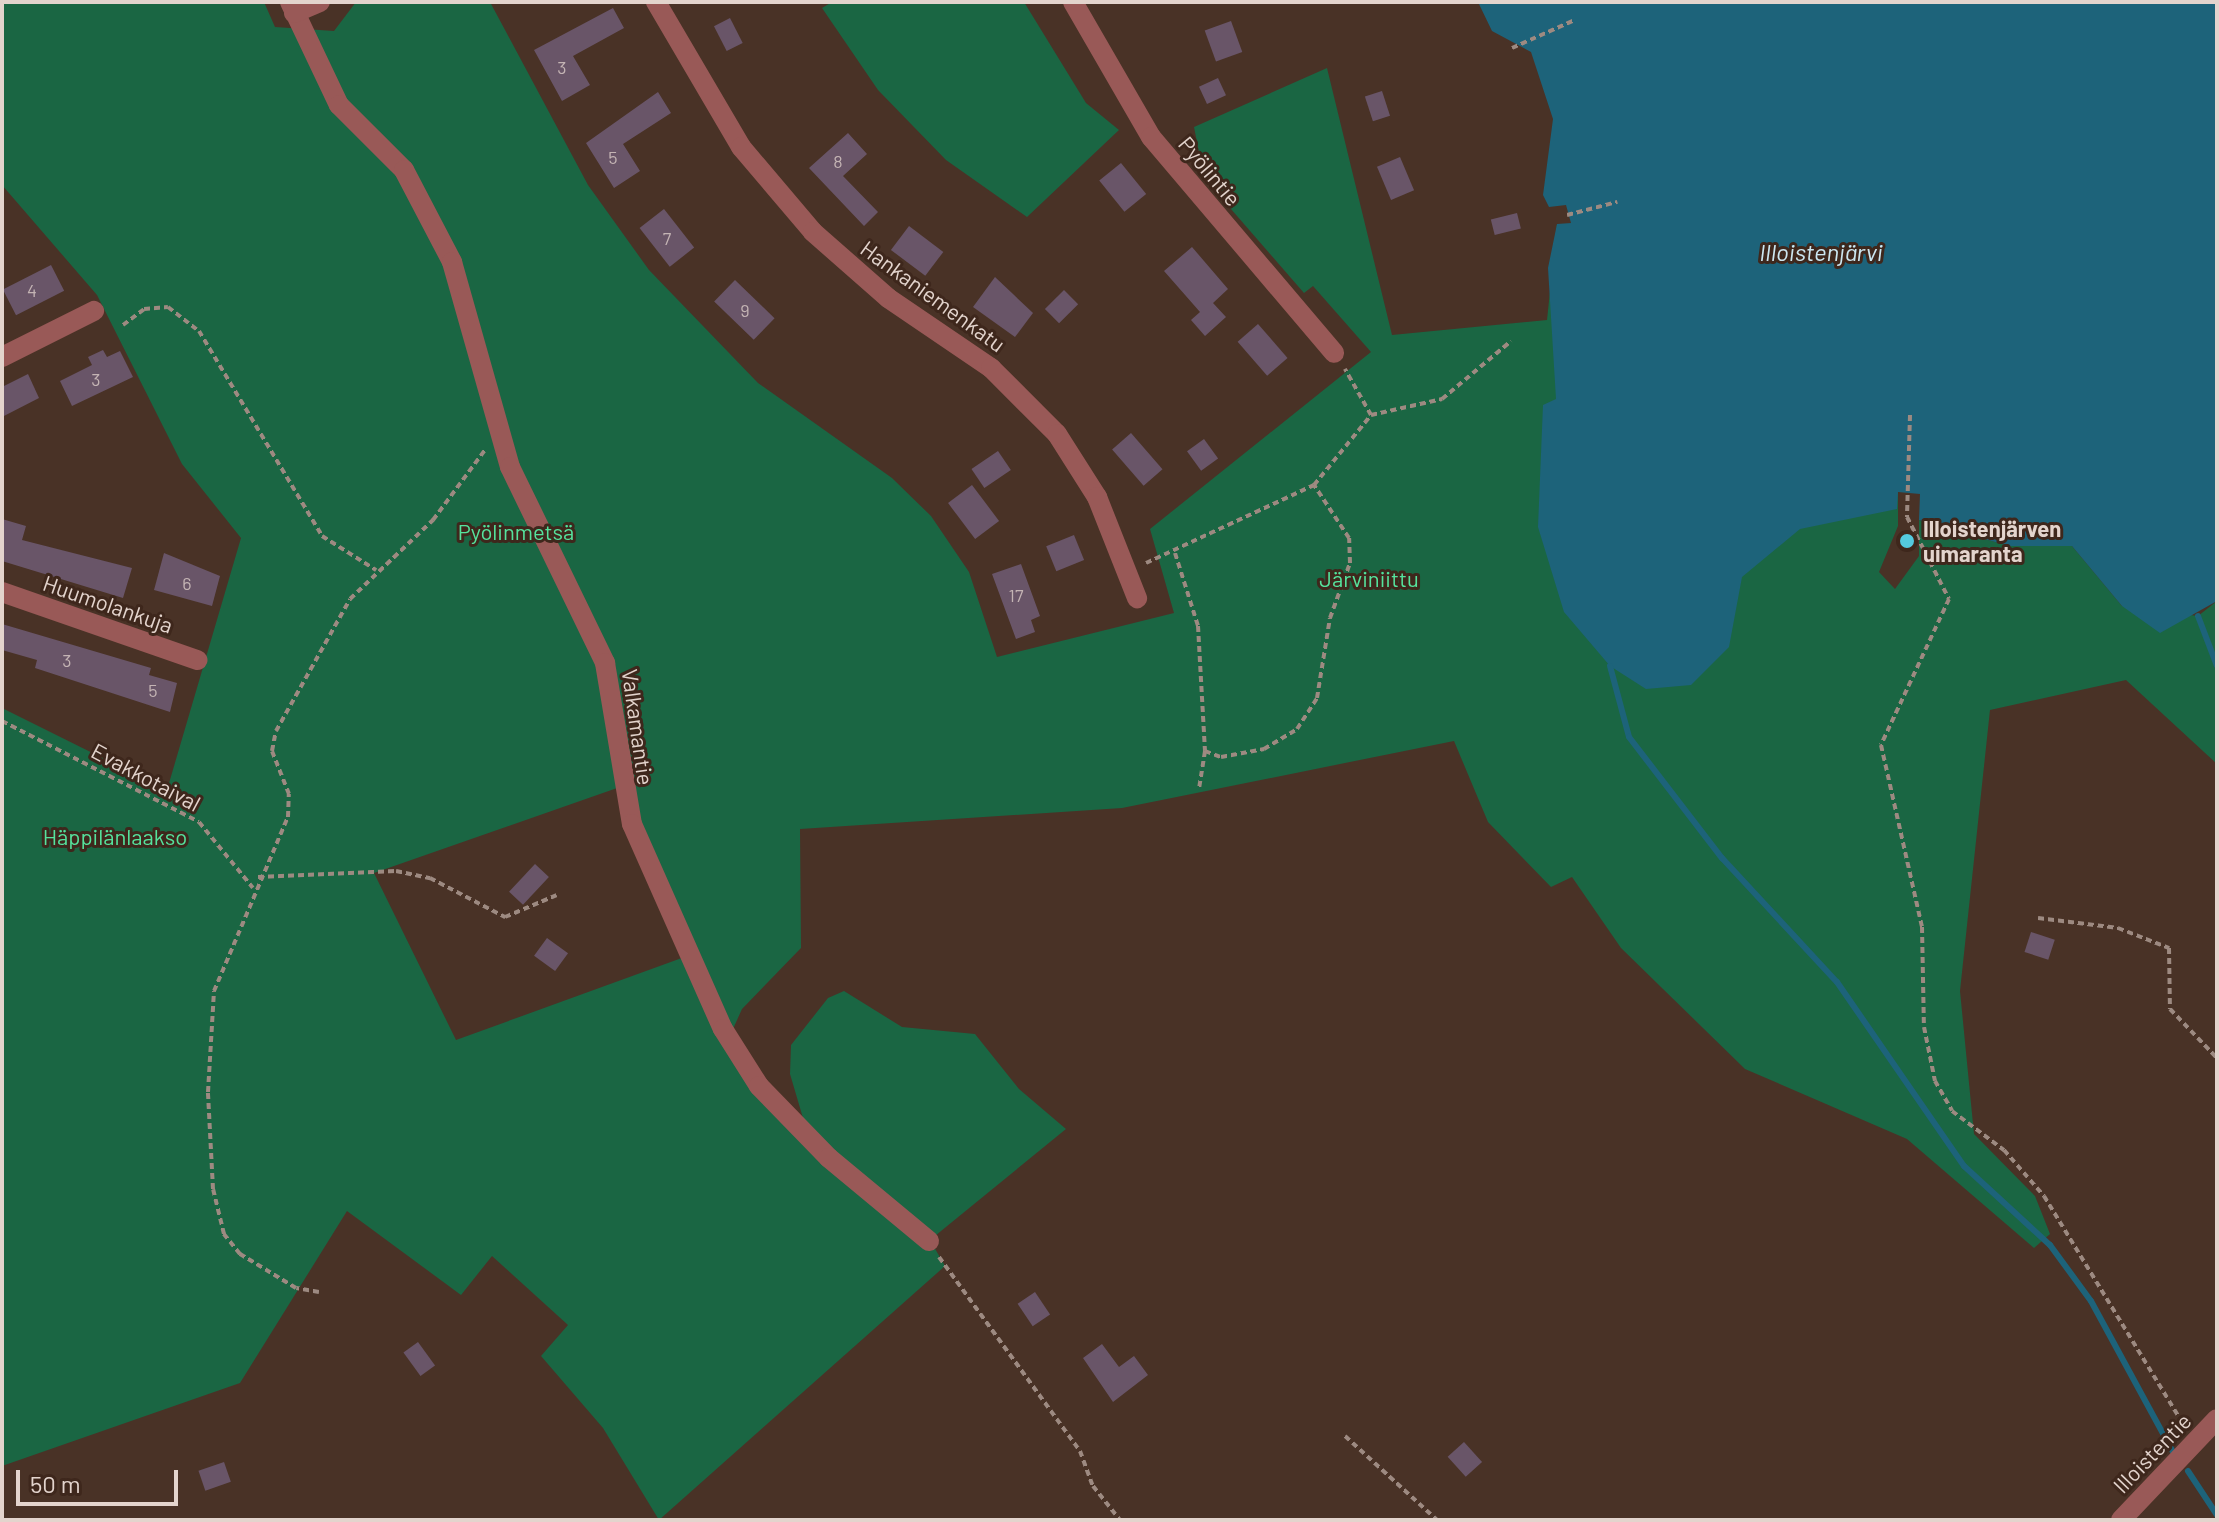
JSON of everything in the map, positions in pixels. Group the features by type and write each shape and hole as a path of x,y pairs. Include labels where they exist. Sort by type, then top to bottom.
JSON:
{"street":[{"path":"292,8 320,2"},
{"name":"Hankaniemenkatu","path":"656,2 741,147 813,232 888,298 991,368 1057,434 1097,497 1137,598"},
{"name":"Pyölintie","path":"1073,2 1151,137 1339,360"},
{"name":"Valkamantie","path":"292,8 339,105 404,170 447,250 475,330 498,433 605,663 632,824 735,1052 829,1158 929,1241"},
{"path":"2,357 94,311"},
{"name":"Huumolankuja","path":"2,592 197,660"},
{"name":"Illoistentie","path":"2121,1520 2196,1445 2217,1419"}],"path":[{"path":"1512,48 1575,20"},
{"path":"1567,215 1617,202"},
{"path":"123,325 144,309 168,307 199,331 322,536 376,570"},
{"path":"1155,560 1175,553 1201,532 1285,505 1314,485 1371,415 1442,399 1511,341"},
{"path":"1339,360 1371,415"},
{"path":"1910,415 1907,517 1920,545 1948,583 1949,599 1881,745 1922,927 1924,1027 1935,1081 1952,1111 2004,1150 2044,1196 2196,1445"},
{"path":"319,1292 296,1288 240,1254 224,1234 213,1189 208,1092 214,991 253,888 288,817 289,794 272,751 276,731 350,599 376,570 433,520 498,433"},
{"path":"1205,751 1221,757 1264,749 1297,729 1317,698 1330,618 1350,563 1349,538 1314,485"},
{"path":"1175,553 1198,626 1205,751 1199,789"},
{"name":"Evakkotaival","path":"2,721 199,822 253,888"},
{"path":"258,877 396,871 430,878 505,917 557,895"},
{"path":"2038,918 2118,928 2169,948 2170,1009 2217,1058"},
{"path":"929,1241 1080,1451 1093,1486 1120,1520"},
{"path":"1345,1436 1437,1520"}],"green space":[{"path":"2,2 264,2 275,27 334,31 356,2 490,2 588,185 649,270 758,383 892,478 931,516 969,572 997,657 1174,613 1150,529 1371,352 1313,286 1304,293 1204,178 1194,127 1327,68 1392,335 1547,320 1557,224 1898,441 1898,526 1879,572 1895,589 1919,556 1919,520 2009,546 2072,546 2122,606 2198,616 2217,601 2217,764 2126,680 1990,710 1960,991 1974,1134 2035,1196 2050,1234 2034,1248 1907,1139 1745,1069 1621,948 1572,877 1551,887 1488,822 1454,741 1122,808 800,829 801,948 742,1009 733,1029 735,1052 808,1135 790,1074 791,1045 828,998 844,991 902,1027 975,1034 1019,1089 1066,1129 930,1240 945,1266 659,1520 603,1428 541,1356 568,1325 492,1256 461,1295 347,1211 240,1383 2,1466 2,708 167,790 241,538 182,464 97,295 2,185","holes":["620,787 690,955 456,1040 374,873"]},
{"path":"832,2 1024,2 1086,103 1119,130 1027,217 946,160 878,90 822,8"}],"water":[{"name":"Illoistenjärvi","path":"1478,2 2217,2 2217,601 2160,633 2122,606 2072,546 2009,546 1919,520 1920,494 1898,492 1897,509 1800,529 1742,577 1729,647 1691,685 1646,689 1610,666 1564,612 1538,527 1543,405 1556,399 1548,268 1557,224 1571,223 1566,205 1549,207 1543,195 1553,119 1531,52 1492,31"}],"building":[{"path":"613,8 624,28 573,56 590,85 562,101 534,50"},
{"path":"730,18 743,43 727,51 714,26"},
{"path":"1231,21 1242,52 1216,62 1205,31"},
{"path":"1218,78 1226,95 1207,104 1199,87"},
{"path":"1382,91 1390,116 1373,121 1365,97"},
{"path":"658,92 671,113 623,144 640,171 614,188 586,143"},
{"path":"848,133 867,154 843,176 878,212 864,226 809,168"},
{"path":"1400,157 1414,190 1391,200 1377,167"},
{"path":"1121,163 1146,194 1124,212 1099,181"},
{"path":"664,209 694,248 670,267 640,228"},
{"path":"1517,213 1521,229 1495,235 1491,220"},
{"path":"909,226 943,252 925,276 891,250"},
{"path":"1192,247 1228,289 1213,303 1226,317 1205,336 1191,320 1200,312 1164,271"},
{"path":"51,265 64,291 16,315 3,290"},
{"path":"995,277 1033,313 1015,337 973,307"},
{"path":"735,280 775,318 754,340 714,302"},
{"path":"1064,290 1078,304 1059,323 1045,309"},
{"path":"1258,324 1288,358 1267,376 1238,342"},
{"path":"103,350 107,357 120,351 133,377 72,406 60,381 92,365 88,357"},
{"path":"28,374 39,398 2,417 2,387"},
{"path":"1131,433 1162,469 1144,486 1112,449"},
{"path":"1204,439 1218,458 1201,471 1187,451"},
{"path":"998,451 1011,470 984,488 971,469"},
{"path":"972,485 999,521 975,539 948,503"},
{"path":"2,519 26,526 22,540 132,568 123,598 2,561"},
{"path":"1074,535 1084,560 1056,571 1046,546"},
{"path":"164,553 220,576 212,606 154,590"},
{"path":"1021,564 1040,616 1031,620 1035,632 1016,639 992,574"},
{"path":"2,624 151,668 149,675 177,683 170,712 35,668 37,660 2,650"},
{"path":"535,864 549,877 523,905 509,892"},
{"path":"2031,932 2055,940 2048,960 2025,952"},
{"path":"547,938 568,953 555,971 534,956"},
{"path":"1035,1292 1050,1314 1033,1326 1018,1304"},
{"path":"418,1342 435,1365 420,1376 403,1353"},
{"path":"1102,1344 1119,1367 1134,1356 1148,1375 1113,1402 1083,1358"},
{"path":"1464,1442 1482,1462 1466,1477 1448,1457"},
{"path":"224,1462 231,1482 205,1491 198,1471"}],"waterway":[{"path":"2198,616 2217,666"},
{"path":"1610,666 1629,737 1722,858 1837,982 1964,1166 2050,1245 2091,1301 2173,1452"},
{"path":"2188,1471 2217,1515"}],"place":[{"name":"Illoistenjärven uimaranta","path":"1907,541"}],"park label":[{"name":"Pyölinmetsä","path":"516,532"},
{"name":"Järviniittu","path":"1369,579"},
{"name":"Häppilänlaakso","path":"115,837"}]}
